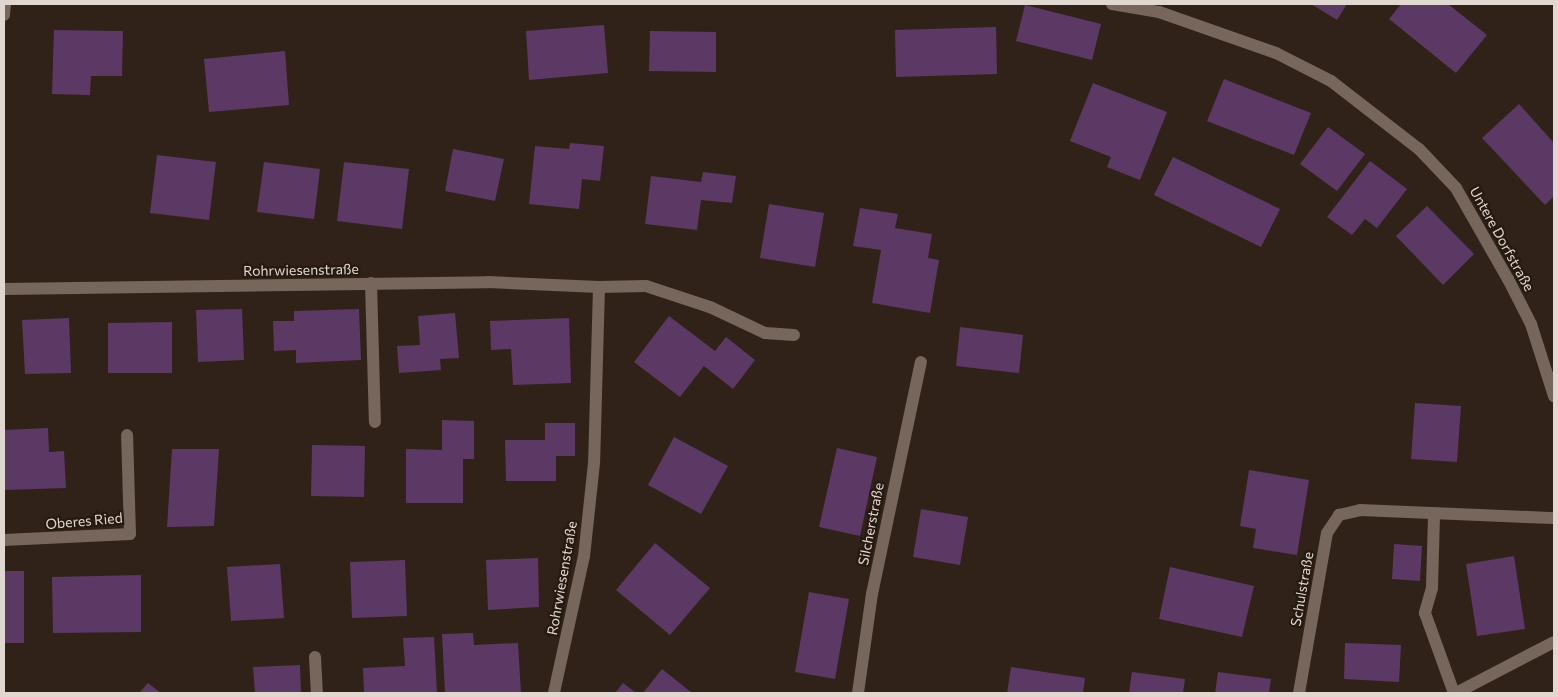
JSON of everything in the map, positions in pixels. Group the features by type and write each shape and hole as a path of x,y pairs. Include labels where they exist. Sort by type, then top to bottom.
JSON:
{"street":[{"path":"4,15 5,4"},
{"name":"Untere Dorfstraße","path":"1112,4 1159,12 1276,53 1331,81 1418,150 1456,188 1508,279 1531,324 1554,396"},
{"name":"Rohrwiesenstraße","path":"4,289 561,282 599,286 646,286 710,307 765,333 794,335"},
{"path":"371,283 375,422"},
{"name":"Rohrwiesenstraße","path":"554,693 584,556 594,463 599,286"},
{"name":"Silcherstraße","path":"858,693 872,594 921,362"},
{"name":"Oberes Ried","path":"4,540 130,534 127,435"},
{"name":"Schulstraße","path":"1300,693 1327,533 1339,515 1360,510 1434,516"},
{"path":"1554,518 1434,516 1432,588 1425,613 1455,693 1554,642"},
{"path":"315,657 317,693"}],"building":[{"path":"1311,4 1347,4 1337,20"},
{"path":"1401,4 1448,4 1487,35 1456,73 1389,19"},
{"path":"1025,5 1101,24 1092,60 1016,41"},
{"path":"604,25 608,73 529,80 526,31"},
{"path":"996,27 997,74 896,77 895,30"},
{"path":"54,30 123,31 122,76 91,76 90,95 52,94"},
{"path":"650,31 716,32 716,72 649,71"},
{"path":"285,51 289,105 209,112 204,59"},
{"path":"1224,79 1311,113 1294,155 1207,121"},
{"path":"1093,83 1167,112 1140,180 1107,167 1111,157 1070,141"},
{"path":"1519,104 1554,143 1554,196 1545,205 1482,138"},
{"path":"1328,127 1365,154 1337,191 1300,164"},
{"path":"570,143 604,146 600,181 582,179 579,209 529,204 535,146 569,149"},
{"path":"453,149 504,159 495,201 445,191"},
{"path":"157,155 216,162 209,220 150,213"},
{"path":"1173,157 1280,209 1261,247 1154,195"},
{"path":"1370,161 1407,189 1377,228 1365,219 1352,235 1327,217"},
{"path":"264,162 320,169 314,219 257,212"},
{"path":"344,162 409,169 402,229 337,221"},
{"path":"703,172 736,176 732,203 701,200 697,230 645,224 651,176 701,182"},
{"path":"769,204 824,213 815,267 760,258"},
{"path":"1427,206 1474,254 1443,285 1396,236"},
{"path":"860,208 898,214 895,228 932,234 928,258 939,260 930,313 872,303 881,250 853,246"},
{"path":"242,309 244,360 198,362 196,310"},
{"path":"359,309 361,360 296,363 296,350 274,351 273,321 294,321 294,311"},
{"path":"455,313 459,358 440,359 441,370 399,373 397,346 420,345 418,316"},
{"path":"669,316 715,351 726,337 755,360 733,389 704,366 680,397 634,362"},
{"path":"69,318 71,373 25,374 22,320"},
{"path":"569,318 571,383 513,385 511,349 491,350 490,321"},
{"path":"172,322 172,373 108,373 108,323"},
{"path":"960,327 1023,335 1019,373 956,366"},
{"path":"1415,403 1461,406 1457,462 1411,459"},
{"path":"442,420 474,421 474,459 463,459 463,503 406,503 406,449 442,450"},
{"path":"545,423 575,423 575,456 556,456 556,481 506,481 505,440 545,440"},
{"path":"48,428 49,452 64,451 66,488 4,490 4,430"},
{"path":"674,437 728,466 701,514 648,485"},
{"path":"312,445 365,446 364,497 311,496"},
{"path":"837,448 877,457 860,536 819,527"},
{"path":"172,449 219,449 214,526 167,527"},
{"path":"1249,470 1309,480 1297,555 1253,548 1256,529 1240,526"},
{"path":"921,509 968,517 960,565 913,557"},
{"path":"655,543 710,588 670,635 616,590"},
{"path":"1394,544 1422,546 1420,581 1392,579"},
{"path":"1514,556 1525,629 1477,636 1466,564"},
{"path":"538,558 539,607 488,610 486,560"},
{"path":"405,560 407,616 352,618 350,562"},
{"path":"280,564 284,618 231,621 227,567"},
{"path":"1170,567 1254,586 1242,637 1159,619"},
{"path":"4,571 24,571 24,643 4,643"},
{"path":"141,575 141,632 53,633 52,577"},
{"path":"809,592 849,599 835,679 795,672"},
{"path":"473,633 474,645 518,643 521,693 445,693 442,634"},
{"path":"434,637 437,693 364,693 363,668 405,666 403,638"},
{"path":"1345,643 1401,645 1399,682 1344,679"},
{"path":"300,665 301,693 255,693 253,667"},
{"path":"1011,667 1085,678 1083,693 1007,693"},
{"path":"662,669 692,693 643,693"},
{"path":"1132,672 1185,679 1183,693 1129,693"},
{"path":"1218,672 1271,679 1269,693 1215,693"},
{"path":"148,683 161,693 139,693"},
{"path":"623,683 636,693 615,693"}]}
